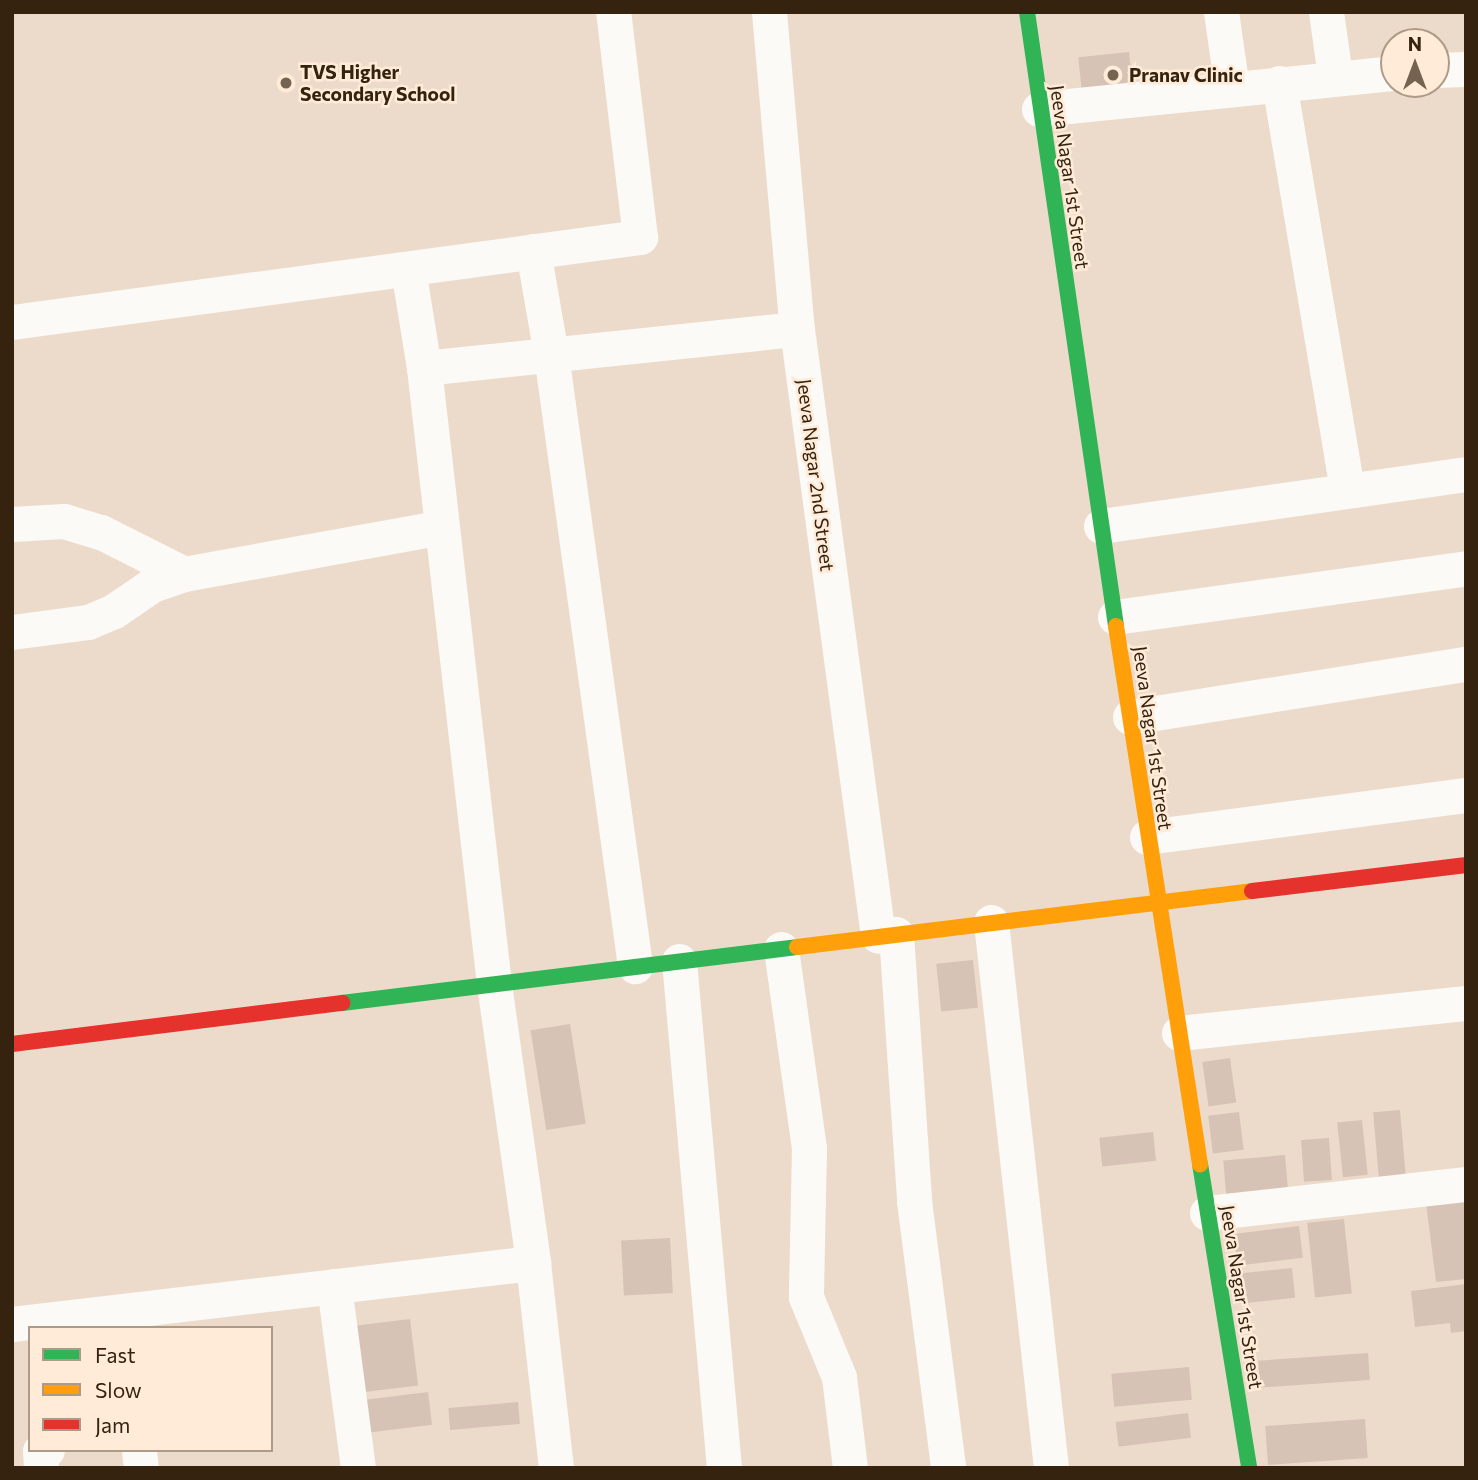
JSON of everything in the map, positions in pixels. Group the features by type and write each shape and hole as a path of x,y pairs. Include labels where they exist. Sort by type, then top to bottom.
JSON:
{"street":[{"path":"12,322 640,237 613,12"},
{"name":"Jeeva Nagar 2nd Street","path":"769,12 797,328 887,935 914,1201 948,1468"},
{"name":"Jeeva Nagar 1st Street","path":"1027,12 1147,837 1249,1468"},
{"path":"1222,12 1232,88"},
{"path":"1326,12 1335,76"},
{"path":"1039,109 1335,76 1380,74"},
{"path":"1279,83 1347,490"},
{"path":"533,251 551,354 635,966"},
{"path":"408,269 424,368 494,984 533,1263 556,1468"},
{"path":"424,368 797,328"},
{"path":"1101,526 1466,474"},
{"path":"12,524 64,521 101,532 184,574"},
{"path":"12,632 88,622 114,611 152,585 184,574 442,527"},
{"path":"1115,617 1466,568"},
{"path":"1130,717 1466,664"},
{"path":"1147,837 1466,795"},
{"path":"12,1044 1466,865"},
{"path":"991,922 1051,1468"},
{"path":"781,949 809,1148 806,1297 839,1377 850,1468"},
{"path":"679,961 724,1468"},
{"path":"1179,1033 1466,1003"},
{"path":"1207,1213 1466,1184"},
{"path":"12,1324 123,1320 334,1286 533,1263"},
{"path":"334,1286 358,1468"}],"building":[{"path":"1129,52 1133,93 1083,98 1078,57"},
{"path":"973,960 978,1008 941,1012 936,964"},
{"path":"570,1024 586,1124 546,1130 530,1030"},
{"path":"1230,1058 1236,1103 1209,1106 1202,1062"},
{"path":"1400,1110 1406,1175 1379,1177 1373,1112"},
{"path":"1239,1112 1244,1150 1213,1153 1208,1116"},
{"path":"1362,1120 1368,1175 1343,1177 1337,1123"},
{"path":"1153,1132 1156,1161 1102,1166 1099,1138"},
{"path":"1329,1138 1332,1180 1304,1182 1301,1140"},
{"path":"1285,1155 1288,1189 1226,1194 1223,1160"},
{"path":"1465,1198 1466,1279 1436,1282 1426,1203"},
{"path":"1344,1219 1352,1294 1315,1297 1307,1223"},
{"path":"1299,1226 1303,1258 1237,1266 1233,1234"},
{"path":"670,1238 673,1293 624,1295 621,1241"},
{"path":"1292,1268 1295,1298 1244,1303 1241,1273"},
{"path":"1466,1284 1466,1331 1451,1333 1450,1323 1415,1327 1411,1291"},
{"path":"410,1319 418,1386 355,1393 346,1327"},
{"path":"1368,1353 1370,1380 1260,1388 1258,1361"},
{"path":"1189,1367 1192,1400 1114,1407 1111,1374"},
{"path":"428,1392 432,1425 360,1434 356,1401"},
{"path":"518,1402 520,1424 450,1430 448,1408"},
{"path":"1188,1413 1191,1438 1119,1447 1116,1422"},
{"path":"1365,1419 1368,1458 1268,1465 1265,1426"}],"traffic: fast":[{"path":"1027,12 1116,626"},
{"path":"342,1003 797,947"},
{"path":"1200,1164 1249,1468"}],"traffic: slow":[{"path":"1116,626 1200,1164"},
{"path":"797,947 1252,891"}],"traffic: jam":[{"path":"1252,891 1466,865"},
{"path":"12,1044 342,1003"}],"place":[{"name":"Pranav Clinic","path":"1113,75"},
{"name":"TVS Higher Secondary School","path":"286,83"}]}
